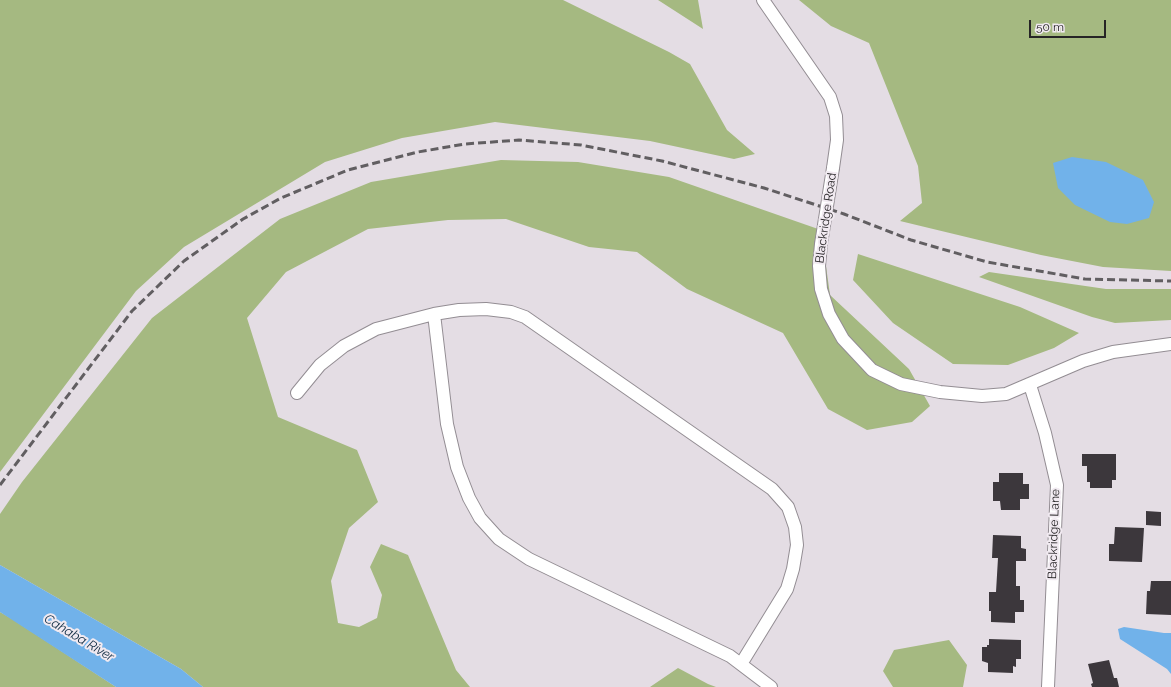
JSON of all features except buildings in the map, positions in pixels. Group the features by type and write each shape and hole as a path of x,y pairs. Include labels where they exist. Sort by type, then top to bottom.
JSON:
{"street":[{"name":"Blackridge Road","path":"763,0 765,6 830,97 836,116 837,140 819,266 821,289 829,314 843,339 872,370 900,384 940,392 982,396 1006,394 1083,361 1113,352 1171,344"},
{"path":"297,393 320,366 344,346 376,329 434,314 459,310 486,309 511,312 525,317 772,489 788,507 795,528 798,545 793,569 787,589 741,664"},
{"path":"434,314 449,431 457,467 469,498 480,518 499,539 529,559 730,656 771,687"},
{"name":"Blackridge Lane","path":"1030,385 1045,433 1056,485 1048,687"}],"green space":[{"path":"0,0 563,0 669,52 690,64 727,130 755,154 734,159 650,141 495,122 402,138 325,162 184,247 136,291 0,472"},
{"path":"658,0 698,0 703,29"},
{"path":"799,0 1171,0 1171,271 1103,267 1041,255 900,221 922,203 918,166 869,43 831,26"},
{"path":"501,160 578,162 669,177 821,230 830,295 909,369 930,406 912,422 867,430 828,409 783,333 687,289 637,252 589,247 506,219 448,220 368,229 286,272 247,318 278,417 357,450 378,502 349,528 331,581 338,623 359,627 377,618 382,595 370,567 381,544 408,555 456,670 470,687 203,687 181,669 0,565 0,514 22,482 152,318 280,219 371,182"},
{"path":"858,254 1020,307 1079,333 1054,348 1008,365 953,364 893,323 853,280"},
{"path":"989,272 1106,289 1171,289 1171,320 1115,323 1092,317 979,277"},
{"path":"0,612 14,620 116,687 0,687"},
{"path":"949,640 967,665 963,687 893,687 883,671 894,650"},
{"path":"678,668 708,684 716,687 650,687"}],"water":[{"path":"1072,157 1106,162 1143,180 1154,202 1149,218 1127,224 1110,222 1075,205 1058,188 1053,163"},
{"name":"Cahaba River","path":"0,565 181,669 203,687 116,687 0,612"},
{"path":"1124,627 1171,633 1171,674 1167,669 1120,639 1118,629"}],"railway":[{"path":"0,485 132,311 184,261 243,219 281,198 348,170 418,152 465,144 519,140 581,145 662,161 764,188 844,214 911,240 987,262 1085,279 1171,281"}]}
